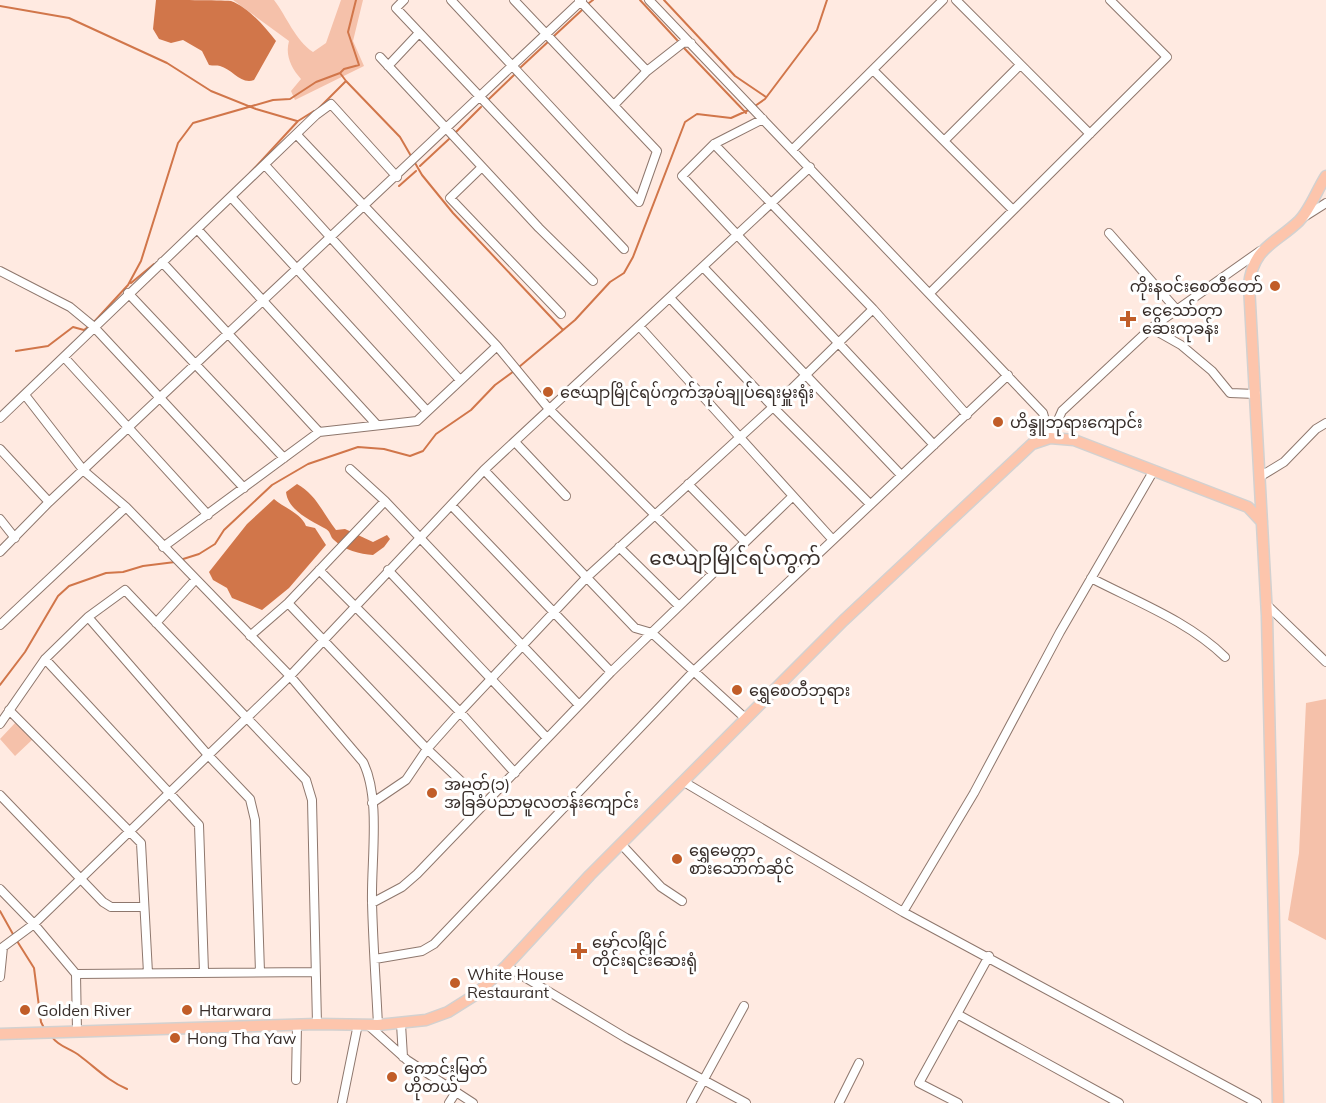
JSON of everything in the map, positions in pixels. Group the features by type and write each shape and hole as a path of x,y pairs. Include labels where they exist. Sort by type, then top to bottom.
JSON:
{"main road":[{"path":"1278,1103 1266,604 1261,476 1249,285 1251,268 1262,250 1301,219 1326,176"},
{"path":"0,1034 317,1024 401,1024 426,1020 448,1012 475,995 506,966 621,844 745,718 843,621 1032,444 1050,438 1074,440 1248,507 1262,522"}],"street":[{"path":"404,0 396,8 624,249"},
{"path":"451,0 639,202 657,150 514,0"},
{"path":"0,552 49,502 548,35 580,0 646,71"},
{"path":"649,0 1043,413 1050,438"},
{"path":"792,150 944,0"},
{"path":"956,0 1090,134"},
{"path":"930,293 1167,57 1110,0"},
{"path":"388,66 419,33"},
{"path":"615,104 646,71 684,42 691,43"},
{"path":"380,57 482,167 593,281"},
{"path":"944,141 1020,65"},
{"path":"873,70 1013,210"},
{"path":"0,418 93,326 331,104 397,177"},
{"path":"761,117 714,144 682,176 934,445"},
{"path":"297,135 497,346 549,409 713,573"},
{"path":"714,144 873,309 967,415"},
{"path":"265,165 460,380"},
{"path":"482,167 450,198 561,314"},
{"path":"0,977 3,947 34,924 290,676 484,470 704,268 810,167"},
{"path":"231,197 427,411"},
{"path":"1301,219 1326,203"},
{"path":"198,230 377,425"},
{"path":"1109,233 1176,309"},
{"path":"1050,438 1062,411 1151,328 1262,250"},
{"path":"162,262 319,432"},
{"path":"704,268 902,475"},
{"path":"0,271 70,307 93,326 244,488"},
{"path":"128,293 284,458"},
{"path":"670,298 772,407 870,504"},
{"path":"372,803 406,780 427,749 586,578 772,407 873,309"},
{"path":"639,327 832,539"},
{"path":"1151,328 1181,345 1212,371 1230,393 1256,394"},
{"path":"163,547 319,432 417,421 497,346"},
{"path":"64,357 208,515"},
{"path":"375,959 422,951 434,944 695,670 1008,375"},
{"path":"25,394 84,471 126,507 290,676 363,762 370,776 375,959 368,1025 342,1103"},
{"path":"1261,476 1284,462 1316,429 1326,423"},
{"path":"515,442 566,496"},
{"path":"0,449 49,502"},
{"path":"350,470 385,501 579,705"},
{"path":"484,470 635,628 652,633 745,718"},
{"path":"903,912 974,793 1003,734 1154,470"},
{"path":"688,484 745,542"},
{"path":"372,903 402,887 417,874 611,672 793,496"},
{"path":"250,636 288,603 385,501"},
{"path":"451,505 611,672"},
{"path":"0,625 126,507"},
{"path":"0,519 15,538"},
{"path":"619,547 680,606"},
{"path":"318,570 356,605 460,712 515,773"},
{"path":"388,570 547,738"},
{"path":"1091,578 1185,626 1207,639 1225,657"},
{"path":"156,623 195,580"},
{"path":"0,724 45,659 88,617 124,590 306,780 312,800 317,1024"},
{"path":"288,603 324,638 427,749 484,803"},
{"path":"1266,604 1326,662"},
{"path":"88,617 208,755 250,799 254,809 260,972"},
{"path":"45,659 199,825 204,972"},
{"path":"9,710 141,843 147,973"},
{"path":"684,782 903,912 1257,1103"},
{"path":"0,795 111,907 143,907"},
{"path":"621,844 661,887 682,901"},
{"path":"0,889 34,924 76,974 77,1031"},
{"path":"958,1103 919,1083 988,956"},
{"path":"506,966 626,1038 746,1103"},
{"path":"76,974 315,972"},
{"path":"692,1103 744,1006"},
{"path":"957,1014 1119,1103"},
{"path":"401,1024 403,1057"},
{"path":"296,1080 297,1025"},
{"path":"368,1025 403,1057 473,1103"},
{"path":"839,1103 860,1063"},
{"path":"449,1103 456,1092"}],"shaded area":[{"path":"156,0 231,1 250,13 276,41 254,80 241,79 224,68 209,65 202,51 183,40 171,43 159,39 153,29"},
{"path":"233,0 274,0 296,35 313,52 326,43 341,0 363,0 353,41 364,66 295,100 291,91 301,79 290,61 289,41"},
{"path":"297,484 315,499 336,530 345,529 373,542 387,535 390,539 373,555 347,549 333,539 328,530 302,515 291,505 286,492"},
{"path":"274,499 296,514 306,526 315,528 326,545 289,588 262,610 232,598 227,588 213,580 209,572 247,524"},
{"path":"1326,699 1326,940 1288,920 1299,853 1306,703"},
{"path":"16,722 33,739 15,756 0,739"}],"waterway":[{"path":"319,108 346,81 340,73 344,69 359,65 348,32 356,0"},
{"path":"589,3 593,0"},
{"path":"640,0 677,40"},
{"path":"664,0 735,76 766,97"},
{"path":"755,106 765,99 817,30 827,0"},
{"path":"0,6 69,18 167,63 211,91 256,109 297,121"},
{"path":"554,36 582,10"},
{"path":"521,67 550,40"},
{"path":"684,48 746,113"},
{"path":"93,323 128,285 141,261 178,143 193,123 273,100 290,99 316,82 340,73"},
{"path":"489,99 514,75"},
{"path":"346,81 400,137 422,175 453,213 563,330"},
{"path":"456,132 481,107"},
{"path":"519,367 575,320 610,282 624,273 633,257 685,122 697,114 731,118 751,109"},
{"path":"250,173 298,121 314,111"},
{"path":"420,166 449,139"},
{"path":"399,186 416,171"},
{"path":"131,283 154,264"},
{"path":"16,351 48,346 73,327 84,330 88,327"},
{"path":"180,560 199,554 215,544 224,530 272,485 308,464 358,447 384,449 410,456 423,451 436,434 471,410 495,385 514,371"},
{"path":"0,685 25,652 58,596 69,586 106,573 175,562"},
{"path":"0,911 14,936"},
{"path":"17,941 34,968 41,1022 44,1028"},
{"path":"52,1037 127,1089"}],"place":[{"name":"ကိုးနဝင်းစေတီတော်","path":"1275,286"},
{"name":"ငွေသော်တာ ဆေးကုခန်း","path":"1128,319"},
{"name":"ဇေယျာမြိုင်ရပ်ကွက်အုပ်ချုပ်ရေးမှူးရုံး","path":"548,392"},
{"name":"ဟိန္ဒူဘုရားကျောင်း","path":"998,422"},
{"name":"ရွှေစေတီဘုရား","path":"737,690"},
{"name":"အမှတ်(၁) အခြခံပညာမူလတန်းကျောင်း","path":"432,793"},
{"name":"ရွှေမေတ္တာ စားသောက်ဆိုင်","path":"677,859"},
{"name":"မော်လမြိုင် တိုင်းရင်းဆေးရုံ","path":"579,951"},
{"name":"White House Restaurant","path":"455,983"},
{"name":"Golden River","path":"25,1010"},
{"name":"Htarwara","path":"187,1010"},
{"name":"Hong Tha Yaw","path":"175,1038"},
{"name":"ကောင်းမြတ် ဟိုတယ်","path":"392,1077"}],"district":[{"name":"ဇေယျာမြိုင်ရပ်ကွက်","path":"735,558"}]}
